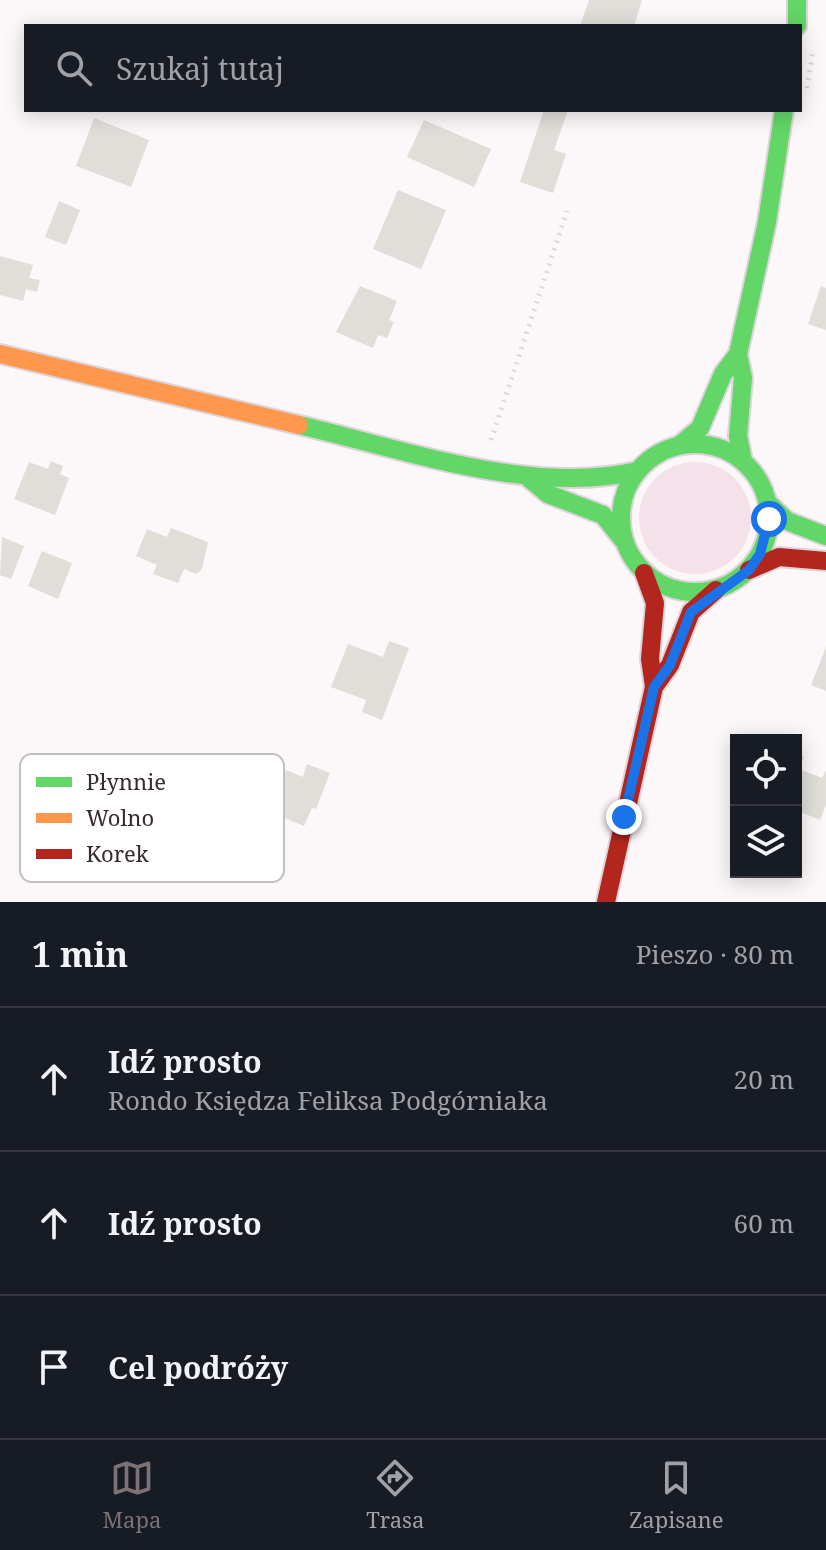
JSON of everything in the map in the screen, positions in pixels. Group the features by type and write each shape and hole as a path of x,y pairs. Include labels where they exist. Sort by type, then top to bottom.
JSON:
{"main road":[{"path":"797,0 797,24"},
{"path":"743,461 738,436 743,378 738,354 767,222 784,112"},
{"path":"0,354 530,479 552,474 611,479 637,471"},
{"path":"623,540 622,501 637,471 649,459 680,445 700,428 723,374 738,354"},
{"path":"680,445 714,446 743,461 758,480 768,503 787,521 826,536"},
{"path":"530,479 548,494 603,515 644,573 655,603 650,659 654,687 606,902"},
{"path":"749,570 768,535 768,503"},
{"path":"654,687 670,665 691,612 716,590 749,570 779,557 826,561"},
{"path":"644,573 677,592 716,590"}],"path":[{"path":"482,468 567,211"}],"shaded area":[{"path":"695,462 716,467 734,479 746,497 751,518 746,539 734,557 716,569 695,574 674,569 656,557 644,539 639,518 644,497 656,479 674,467"}],"building":[{"path":"589,0 642,0 635,24 581,24"},
{"path":"543,112 567,112 554,150 566,154 553,193 520,182"},
{"path":"94,118 149,140 131,187 76,166"},
{"path":"424,120 491,149 474,187 407,157"},
{"path":"398,190 446,210 421,269 373,249"},
{"path":"59,201 80,210 66,245 45,237"},
{"path":"0,256 33,265 29,278 40,280 37,292 26,289 23,301 0,295"},
{"path":"360,286 397,301 389,320 394,322 387,338 378,335 373,348 336,332"},
{"path":"821,286 826,288 826,330 808,324"},
{"path":"51,461 63,466 60,474 69,478 55,515 14,499 29,462 48,469"},
{"path":"171,528 208,542 202,569 196,574 184,569 178,583 153,574 157,565 136,556 147,529 167,537"},
{"path":"2,537 24,546 11,579 0,575"},
{"path":"42,551 72,563 58,599 28,586"},
{"path":"389,641 409,648 382,720 362,712 366,700 331,687 348,644 383,657"},
{"path":"826,647 826,691 811,685"},
{"path":"307,764 330,773 316,809 312,808 304,826 284,818 286,770 303,777"},
{"path":"802,770 822,778 826,770 826,805 820,820 802,812"}],"traffic: fast":[{"path":"797,0 797,24"},
{"path":"743,461 738,436 743,378 738,354 767,222 784,112"},
{"path":"680,445 700,428 723,374 738,354"},
{"path":"299,425 424,457 512,474 555,478 597,477 637,471"},
{"path":"695,444 724,449 748,465 764,489 769,518 764,547 748,571 724,587 695,592 666,587 642,571 626,547 621,518 626,489 642,465 666,449 695,444"},
{"path":"530,479 548,494 603,515 623,540"},
{"path":"768,503 787,521 826,536"}],"traffic: slow":[{"path":"0,354 299,425"}],"traffic: jam":[{"path":"749,570 779,557 826,561"},
{"path":"644,573 655,603 650,659 654,687"},
{"path":"606,902 654,687 670,665 691,612 716,590"}],"route":[{"path":"624,817 654,687 670,665 691,612 716,590 734,582 749,570 760,554 768,535 769,519"}]}
